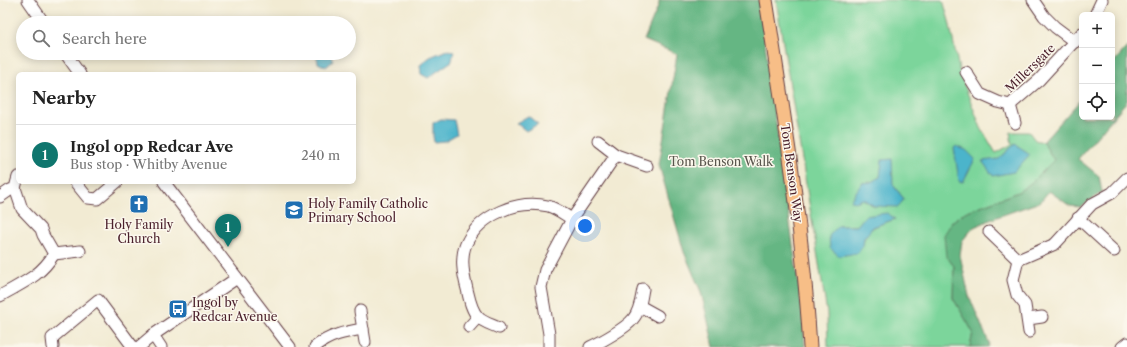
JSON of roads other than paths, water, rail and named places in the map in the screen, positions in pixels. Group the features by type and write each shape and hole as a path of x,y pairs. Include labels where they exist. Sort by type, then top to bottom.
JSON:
{"main road":[{"name":"Tom Benson Way","path":"766,0 797,203 810,347"}],"street":[{"path":"28,0 39,16"},
{"name":"Millersgate","path":"966,72 980,94 998,102 1010,105 1039,80 1079,37 1055,27 1044,16 1033,0"},
{"path":"1096,12 1102,0"},
{"path":"70,60 79,72"},
{"path":"1010,105 1015,123"},
{"path":"598,141 616,155 647,166"},
{"path":"549,347 549,334 541,287 545,270 572,219 616,155"},
{"path":"1018,260 1055,244 1092,204 1112,193 1127,178"},
{"path":"0,197 10,190 16,183"},
{"path":"17,184 22,209 41,229 54,254"},
{"path":"77,184 88,198 97,199 115,184"},
{"path":"166,184 290,347"},
{"path":"499,328 478,317 471,303 462,266 466,245 473,232 500,211 516,206 534,204 550,206 572,219"},
{"path":"1078,218 1114,251"},
{"path":"989,232 1018,260"},
{"path":"54,254 80,251"},
{"path":"0,296 28,281 47,266 54,254"},
{"path":"1018,260 1013,280 1018,295 1025,305 1029,332"},
{"path":"139,347 153,335 237,278"},
{"path":"590,347 617,332 633,320 640,306 643,289"},
{"path":"53,347 52,338 98,300 133,347"},
{"path":"640,306 658,316"},
{"path":"360,312 365,342"},
{"path":"469,327 478,317"},
{"path":"1028,319 1042,317"},
{"path":"315,347 334,335 363,329"},
{"path":"153,335 161,347"},
{"path":"1122,347 1127,343"}],"water":[{"path":"447,50 454,51 452,61 428,78 421,74 420,65 430,57"},
{"path":"317,60 333,61 326,67 318,63"},
{"path":"528,116 538,124 526,131 516,123"},
{"path":"441,119 454,120 457,134 445,141 434,142 433,123"},
{"path":"1015,144 1030,154 1014,172 993,176 982,161 999,159"},
{"path":"956,146 966,150 975,159 963,182 959,181 954,148"},
{"path":"892,159 893,185 904,199 898,207 874,206 863,199 856,202 850,201 862,183 871,182 880,177 882,160"},
{"path":"887,213 895,219 873,227 864,238 863,246 858,253 839,256 830,248 829,236 838,226 857,226 865,216"}],"place":[{"name":"Holy Family Church","path":"139,204"},
{"name":"Holy Family Catholic Primary School","path":"294,210"},
{"name":"Ingol opp Redcar Ave","path":"228,247"},
{"name":"Ingol by Redcar Avenue","path":"178,309"}],"park label":[{"name":"Tom Benson Walk","path":"721,161"}]}
